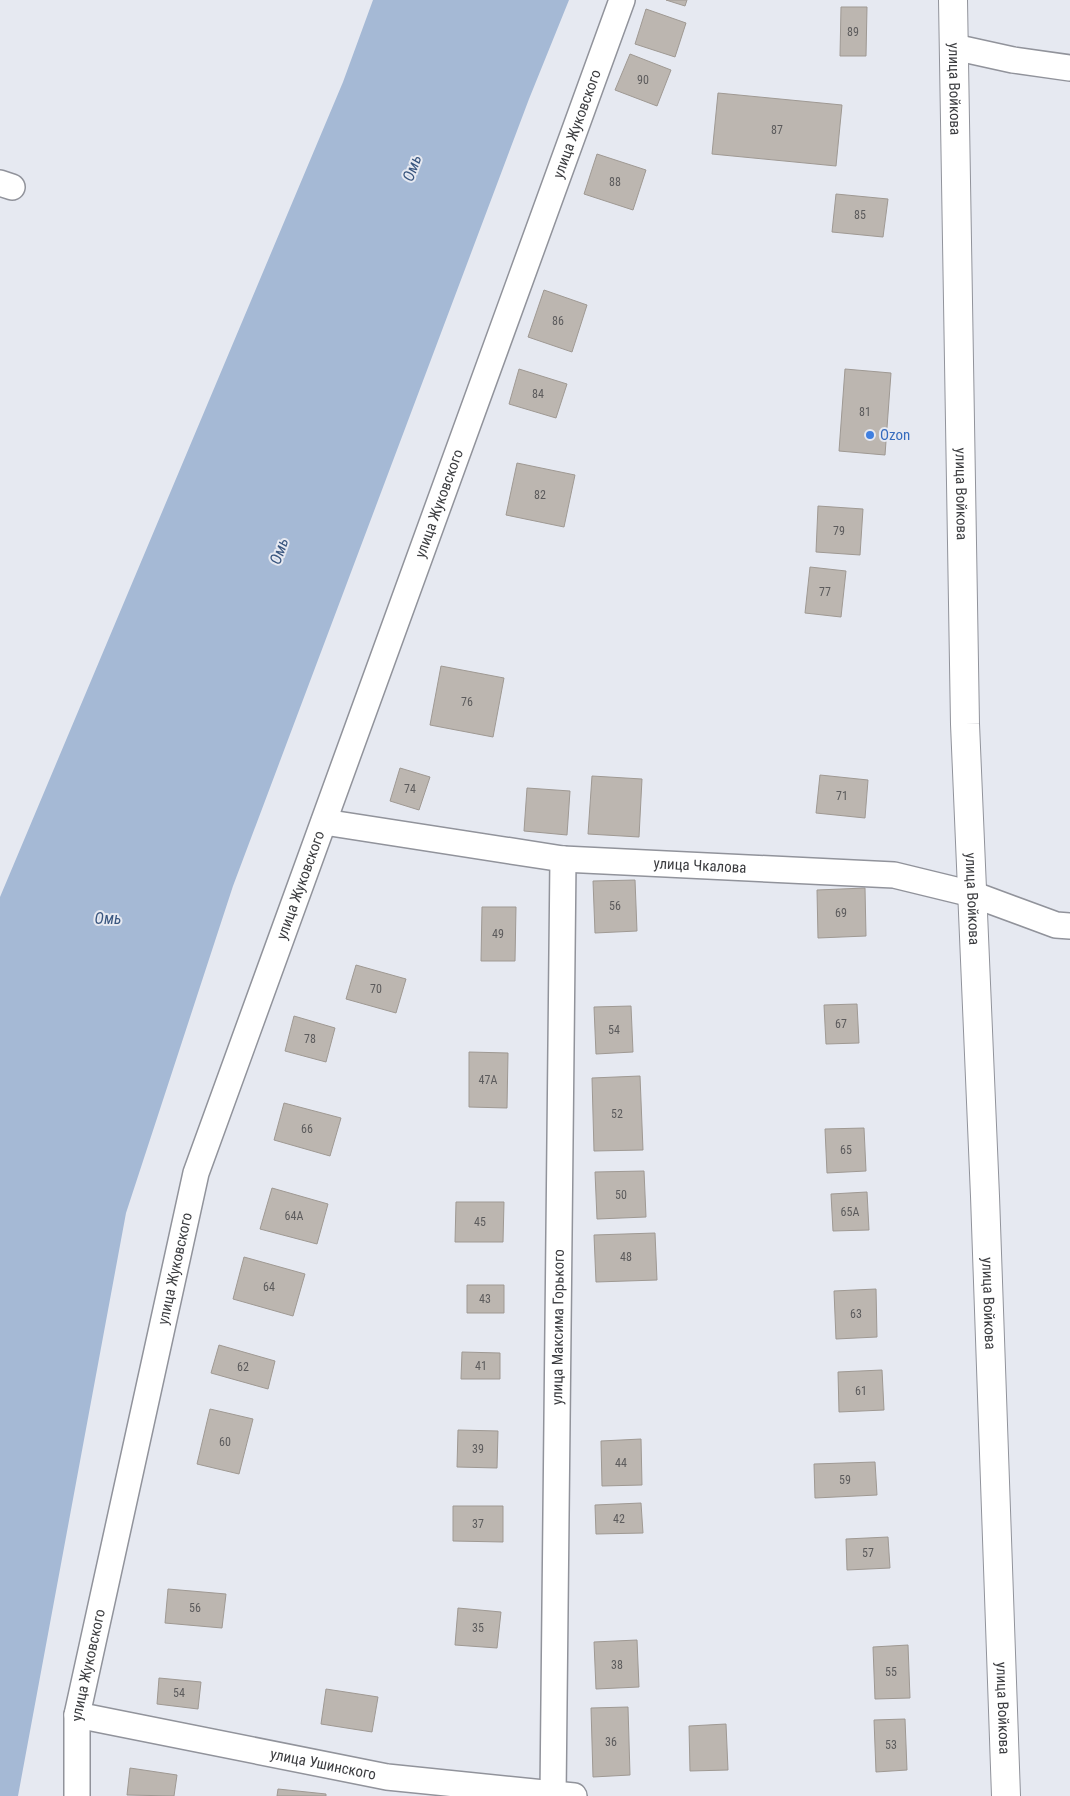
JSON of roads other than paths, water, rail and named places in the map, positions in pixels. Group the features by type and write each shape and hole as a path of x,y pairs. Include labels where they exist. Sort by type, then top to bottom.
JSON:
{"main road":[{"name":"улица Войкова","path":"953,0 965,724 985,1196 1006,1796"}],"street":[{"name":"улица Жуковского","path":"78,1796 77,1715 196,1174 622,0"},
{"path":"954,47 1013,60 1070,68"},
{"name":"улица Чкалова","path":"324,822 563,859 894,875 972,894 1056,925 1070,926"},
{"name":"улица Максима Горького","path":"560,1796 563,859"},
{"name":"улица Ушинского","path":"77,1715 387,1777 560,1796"}],"water":[{"name":"Омь","path":"373,0 569,0 529,99 233,886 126,1213 18,1796 0,1796 0,897 343,82"}],"place":[{"name":"Ozon","path":"870,435"}]}
